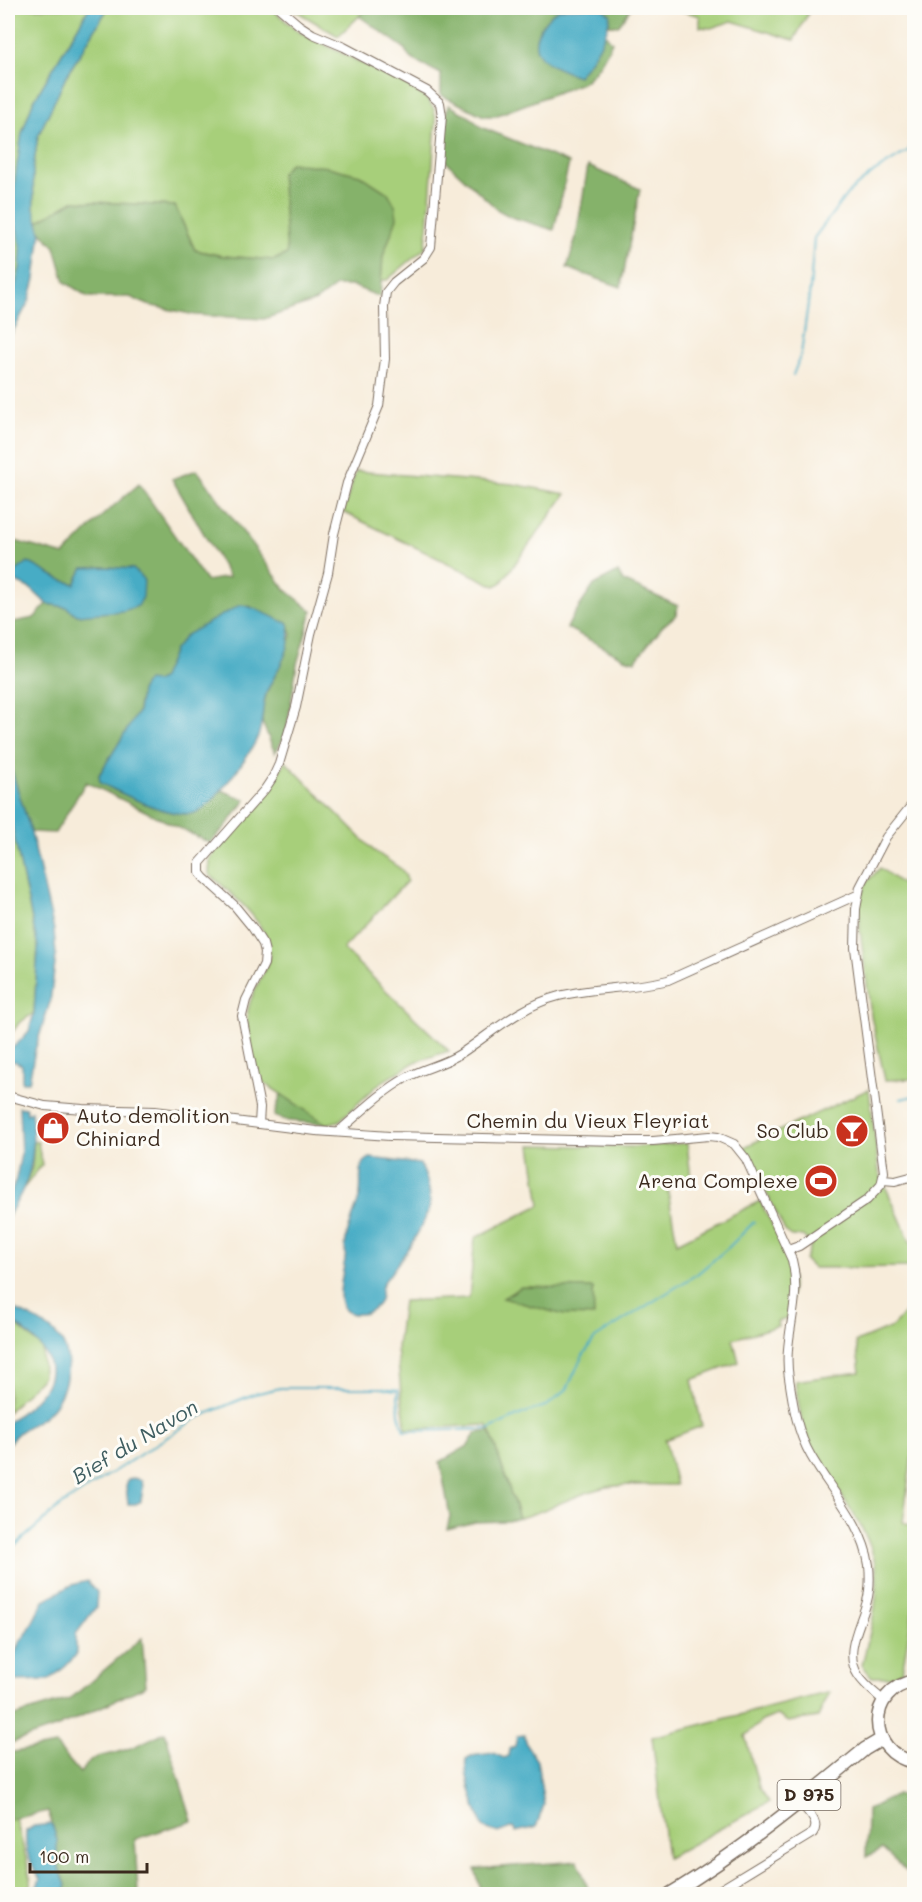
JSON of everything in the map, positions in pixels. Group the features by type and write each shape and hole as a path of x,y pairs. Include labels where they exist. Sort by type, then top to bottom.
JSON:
{"main road":[{"path":"915,1681 896,1688 884,1701 880,1708 878,1724 882,1739 888,1748 896,1755 915,1762"},
{"name":"D 975","path":"670,1894 711,1870 762,1833 866,1749 882,1739"}],"street":[{"path":"259,1124 258,1096 242,1016 246,1000 264,964 265,952 252,927 224,894 200,873 200,863 265,789 279,764 296,706 311,634 328,573 339,512 357,457 379,406 385,359 386,292 394,282 424,258 431,246 442,116 440,104 427,91 344,47 313,34 279,8"},
{"path":"788,1250 799,1246 867,1200 884,1180 884,1163 855,948 857,895 886,837 915,802"},
{"path":"338,1132 407,1077 459,1055 512,1016 531,1007 558,996 603,989 645,986 668,980 857,895"},
{"name":"Chemin du Vieux Fleyriat","path":"8,1096 45,1106 154,1111 338,1132 401,1136 622,1141 709,1136 734,1144 741,1151 788,1250 796,1274 787,1359 795,1413 805,1445 859,1533 865,1551 869,1565 869,1589 854,1641 853,1664 861,1680 884,1701"},
{"path":"884,1180 896,1181 915,1176"},
{"path":"713,1894 813,1833 816,1829 816,1822 800,1802"}],"green space":[{"path":"8,8 89,8 33,102 22,133 14,200 15,220 21,249 20,268 8,306"},
{"path":"108,8 271,8 297,31 408,86 427,99 434,109 436,121 425,248 387,280 381,280 383,256 395,218 393,203 388,193 286,217 287,254 274,260 223,256 195,250 175,206 73,201 37,222 34,209 33,170 38,136 67,75"},
{"path":"291,8 368,8 338,36"},
{"path":"368,8 579,8 589,62 605,33 612,42 600,65 582,83 495,116 484,116 441,95 441,74 410,58 404,48 359,16"},
{"path":"601,8 631,8 618,26 609,25 610,14"},
{"path":"672,8 811,8 794,40 732,21 711,28 700,27 700,16"},
{"path":"449,105 470,117 481,127 569,163 554,230 511,217 498,210 442,158"},
{"path":"290,163 328,167 360,175 388,193 395,205 397,218 383,256 380,297 353,286 336,286 316,301 264,319 195,315 148,305 130,297 88,297 65,282 55,247 41,232 37,222 73,201 175,206 195,250 223,256 274,260 287,254 281,173"},
{"path":"588,166 640,189 621,287 567,268 576,237"},
{"path":"197,470 285,589 312,611 297,664 286,734 275,753 262,722 267,691 292,635 288,623 275,620 249,606 240,605 229,612 139,701 138,712 132,724 99,775 114,790 171,812 213,800 221,790 246,800 226,826 210,843 86,782 55,833 31,832 8,759 8,623 34,618 47,604 66,607 77,615 133,569 83,568 75,584 59,579 28,563 8,575 8,539 64,555 103,515 139,484 206,581 229,577 172,479"},
{"path":"356,471 513,484 566,494 501,583 495,586 343,512"},
{"path":"618,572 623,581 678,606 676,615 662,627 635,661 624,658 567,628 594,585"},
{"path":"285,761 373,850 405,874 407,881 343,949 449,1051 415,1062 380,1083 339,1121 326,1124 258,1079 247,1017 252,998 268,963 269,951 266,938 250,913 209,874 210,858 271,787"},
{"path":"8,809 38,947 34,1013 19,1023 8,1036"},
{"path":"880,868 914,893 914,1079 885,1080 871,1016 860,930 859,903 866,883"},
{"name":"Arena Complexe","path":"869,1089 879,1172 914,1250 914,1267 813,1268 805,1260 811,1245 803,1236 792,1236 785,1231 744,1147"},
{"path":"281,1094 326,1124 288,1121 274,1116"},
{"path":"34,1141 38,1142 42,1165 23,1189 32,1167"},
{"path":"687,1143 691,1179 667,1186 677,1243 760,1201 789,1263 792,1285 789,1318 777,1322 778,1326 733,1339 739,1362 692,1380 702,1426 665,1440 676,1485 611,1486 519,1518 486,1425 406,1429 397,1348 403,1301 469,1298 475,1238 540,1205 531,1145 635,1147"},
{"path":"521,1287 593,1288 594,1316 564,1315 503,1298"},
{"path":"914,1303 914,1440 903,1522 914,1526 914,1603 902,1672 891,1677 872,1677 862,1665 876,1593 877,1581 873,1553 860,1524 811,1447 802,1420 795,1381 860,1372 856,1342 892,1327"},
{"path":"8,1318 42,1347 43,1376 8,1412"},
{"path":"490,1431 519,1518 508,1521 475,1522 447,1529 450,1516 440,1462 468,1446 476,1433"},
{"path":"142,1638 146,1686 58,1727 8,1744 8,1718 70,1699"},
{"path":"830,1692 818,1717 788,1722 777,1715 762,1721 745,1736 759,1787 769,1802 667,1858 652,1737"},
{"path":"165,1732 192,1821 135,1839 138,1894 66,1894 66,1885 57,1863 57,1840 48,1811 8,1820 8,1753 56,1745 80,1773 96,1757 117,1753"},
{"path":"897,1794 914,1800 914,1878 882,1849 866,1857 867,1810"},
{"path":"16,1819 31,1878 29,1891 8,1894 8,1820"},
{"path":"578,1861 590,1894 482,1894 475,1869"}],"water":[{"path":"89,8 108,8 67,75 38,136 33,170 34,209 41,232 35,279 29,301 8,341 8,306 20,268 21,249 15,220 14,200 22,133 33,102"},
{"path":"567,8 601,8 610,14 609,23 594,55 578,76 551,65 538,53 536,37 553,13"},
{"path":"28,562 59,579 75,584 83,568 133,569 144,579 143,597 138,606 123,611 77,615 66,607 47,604 31,589 16,582 15,572"},
{"path":"240,605 288,623 290,632 284,658 265,697 258,736 230,779 211,802 202,809 195,813 184,814 160,809 100,783 99,775 138,712 141,691 147,681 156,682 162,678 174,650 186,635"},
{"path":"8,759 31,832 54,930 56,956 50,1002 35,1050 29,1082 22,1082 22,1065 14,1061 8,1063 8,1051 29,1031 34,1013 38,947 8,809"},
{"path":"19,1107 26,1108 27,1114 31,1111 33,1151 27,1180 8,1218 8,1200 16,1179 21,1154"},
{"path":"370,1158 420,1164 428,1183 430,1204 418,1233 383,1285 378,1304 370,1311 359,1314 350,1313 344,1309 340,1294 346,1239 359,1196 361,1170 364,1162"},
{"path":"8,1303 10,1307 54,1332 66,1351 68,1363 64,1387 53,1407 45,1416 17,1434 8,1446 8,1422 43,1391 50,1372 48,1361 39,1345 8,1318"},
{"path":"133,1478 142,1480 141,1501 128,1504 126,1486 128,1480"},
{"path":"87,1581 97,1592 96,1607 76,1634 76,1655 49,1680 13,1681 14,1656 44,1600 72,1585"},
{"path":"524,1735 537,1761 544,1805 536,1827 516,1832 513,1827 496,1832 483,1827 468,1783 466,1759 471,1756 493,1753 504,1758 509,1756 510,1749 515,1746 517,1736"},
{"path":"52,1824 57,1840 57,1863 66,1885 66,1894 34,1894 40,1879 29,1856 26,1831 34,1826"}],"waterway":[{"path":"793,375 801,354 814,238 847,194 874,172 908,151 914,142"},
{"name":"Bief du Navon","path":"901,1099 914,1096"},
{"name":"Bief du Navon","path":"8,1552 60,1506 197,1418 254,1394 280,1388 398,1390 399,1414 404,1431 489,1429 548,1405 567,1389 582,1357 595,1338 697,1274 754,1222"}],"place":[{"name":"Auto demolition Chiniard","path":"53,1128"},
{"name":"So Club","path":"852,1131"},
{"name":"Arena Complexe","path":"821,1181"}]}
